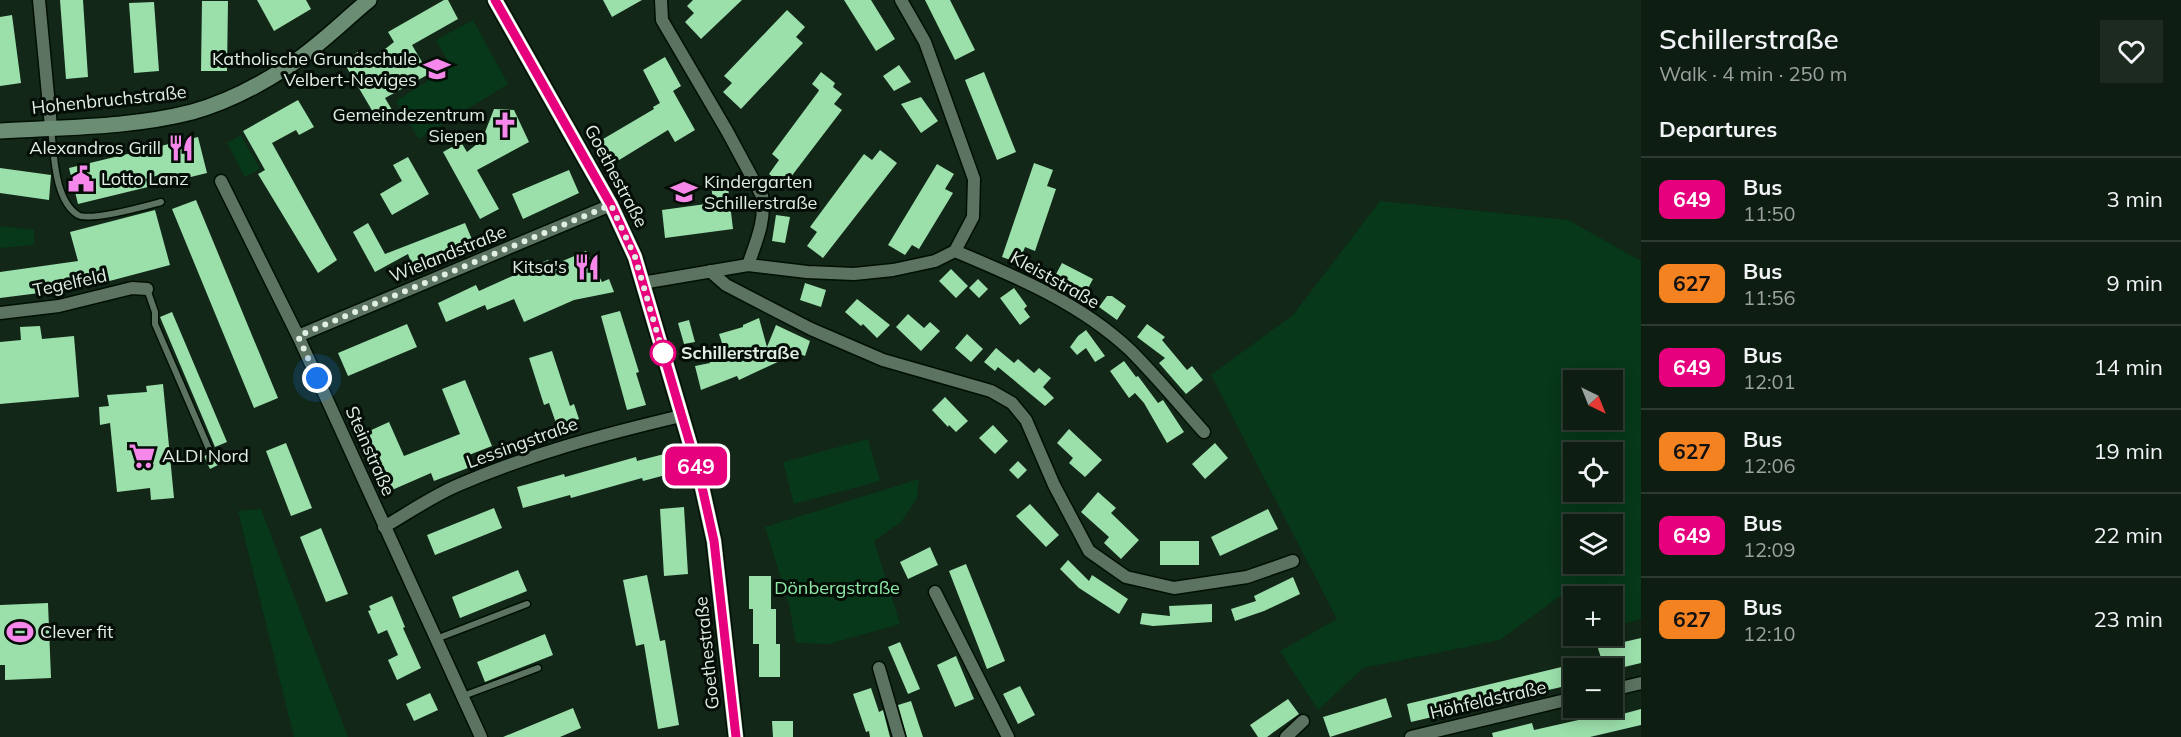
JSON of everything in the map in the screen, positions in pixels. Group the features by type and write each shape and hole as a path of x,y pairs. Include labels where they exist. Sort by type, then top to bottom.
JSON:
{"street":[{"path":"39,0 51,127"},
{"name":"Hohenbruchstraße","path":"0,131 163,117 192,112 250,89 307,53 369,0"},
{"name":"Goethestraße","path":"495,0 611,205 635,257 700,478 714,541 736,737"},
{"path":"661,0 662,20 762,196 764,206 762,222 748,265"},
{"path":"642,283 748,265 807,272 854,274 893,270 935,261 955,251 973,216 974,179 925,42 901,0"},
{"name":"Steinstraße","path":"221,181 298,336 481,737"},
{"name":"Wielandstraße","path":"298,336 611,205"},
{"name":"Kleiststraße","path":"955,251 1056,297 1099,325 1130,350 1204,432"},
{"path":"710,271 737,291 811,329 872,356 992,390 1012,403 1026,420 1054,485 1089,551 1126,577 1174,588 1247,577 1293,561"},
{"name":"Tegelfeld","path":"0,313 59,306 132,288 147,290"},
{"name":"Lessingstraße","path":"384,527 454,486 515,463 592,437 681,416"},
{"path":"935,592 1008,737"},
{"path":"879,668 899,737"},
{"path":"1623,687 1641,683"},
{"name":"Höhfeldstraße","path":"1411,737 1563,701"},
{"path":"1286,737 1303,722"}],"lane":[{"path":"51,127 60,192 78,215 120,213 160,202"},
{"path":"147,290 155,312 155,324 209,449"},
{"path":"436,639 527,604"},
{"path":"462,697 538,668"}],"green space":[{"path":"473,20 508,84 419,139 396,101 451,66 436,40"},
{"path":"241,135 260,169 245,177 227,143"},
{"path":"1380,201 1568,220 1641,261 1641,619 1623,624 1623,586 1563,586 1563,594 1500,640 1363,668 1318,710 1280,651 1337,619 1211,375 1293,315"},
{"path":"0,226 34,230 34,245 0,248"},
{"path":"868,439 880,481 794,504 783,462"},
{"name":"Dönbergstraße","path":"919,479 917,498 901,522 874,541 900,624 829,644 796,643 789,604 765,527"},
{"path":"261,509 348,737 294,737 238,511"}],"building":[{"path":"60,0 83,0 88,77 66,79"},
{"path":"257,0 306,0 311,9 274,31"},
{"path":"444,0 448,0 458,19 412,45 429,74 385,98 395,115 380,124 343,61 358,52 366,64 394,42 388,32"},
{"path":"603,0 642,0 612,17"},
{"path":"693,0 742,0 701,39 685,22 694,13 687,6"},
{"path":"844,0 871,0 895,39 876,51"},
{"path":"925,0 950,0 975,50 955,60"},
{"path":"202,1 228,1 227,71 201,71"},
{"path":"154,2 159,71 134,73 129,3"},
{"path":"787,10 805,27 796,37 803,43 741,109 723,92 732,83 724,76"},
{"path":"12,15 21,83 0,86 0,17"},
{"path":"665,57 681,86 673,91 695,130 675,142 668,130 611,165 598,142 654,109 653,107 660,103 643,70"},
{"path":"899,65 911,82 894,91 883,76"},
{"path":"821,72 835,83 833,87 842,94 834,104 842,110 784,186 769,174 779,160 772,154 818,92 819,90 812,84"},
{"path":"984,72 1016,152 997,160 965,80"},
{"path":"921,97 938,121 921,133 901,104"},
{"path":"298,100 314,127 299,135 296,130 272,143 337,260 318,273 258,174 265,170 243,131"},
{"path":"494,109 514,110 529,142 477,170 499,209 480,219 443,152 461,142 467,152 482,140"},
{"path":"198,137 207,173 162,184 159,175 146,179 148,187 78,204 69,168"},
{"path":"880,150 897,163 823,258 807,246 817,232 810,227 864,154 872,160"},
{"path":"408,157 429,194 392,215 380,194 402,181 393,165"},
{"path":"1034,163 1053,170 1047,186 1056,189 1035,251 1025,247 1019,263 1002,257"},
{"path":"937,164 954,174 945,189 953,193 919,249 912,245 905,255 888,245"},
{"path":"0,168 51,175 49,200 0,193"},
{"path":"569,170 579,193 523,219 512,194"},
{"path":"727,179 733,229 665,238 662,210 713,203 711,182"},
{"path":"196,200 278,398 254,408 172,209"},
{"path":"155,210 170,265 87,287 0,298 0,272 78,261 70,232"},
{"path":"776,215 790,217 785,243 772,241"},
{"path":"368,223 385,254 465,223 474,244 413,267 408,254 375,272 353,232"},
{"path":"586,251 602,282 609,279 614,292 574,300 524,322 514,299 487,310 485,305 446,322 438,303 476,285 479,291 548,260 551,266"},
{"path":"1062,263 1093,279 1085,294 1066,285 1067,282 1055,276"},
{"path":"951,269 968,286 956,298 939,281"},
{"path":"978,279 988,289 979,298 969,288"},
{"path":"805,283 826,290 821,307 800,300"},
{"path":"1014,288 1027,306 1024,309 1030,317 1020,325 1000,298"},
{"path":"1107,296 1112,296 1126,306 1117,320 1099,307"},
{"path":"857,299 890,325 877,338 863,324 861,326 845,312"},
{"path":"620,311 639,372 636,373 646,405 627,410 601,316"},
{"path":"172,312 227,442 215,447 160,317"},
{"path":"908,314 924,328 930,322 940,331 921,351 896,327"},
{"path":"759,318 767,347 776,325 810,341 805,356 776,345 782,360 739,380 737,376 701,390 695,366 710,363 707,351 723,346 719,334 743,327"},
{"path":"689,320 695,342 684,344 678,323"},
{"path":"407,324 417,347 348,376 338,353"},
{"path":"1147,324 1165,337 1162,340 1187,370 1192,366 1203,380 1186,394 1159,363 1165,358 1137,337"},
{"path":"40,326 42,339 74,336 79,397 0,404 0,342 21,340 20,327"},
{"path":"1086,330 1105,356 1095,362 1086,348 1077,355 1070,347"},
{"path":"967,334 983,349 971,362 955,348"},
{"path":"996,348 1014,363 1018,359 1034,373 1039,368 1051,378 1043,387 1054,398 1045,406 998,367 995,371 984,362"},
{"path":"552,351 570,406 574,404 579,419 557,426 549,403 544,405 529,358"},
{"path":"1124,361 1158,403 1163,400 1184,432 1167,443 1144,403 1135,393 1129,398 1110,371"},
{"path":"465,380 492,446 469,455 473,466 434,481 431,473 392,490 367,432 389,422 404,456 460,434 442,389"},
{"name":"ALDI Nord","path":"163,384 174,498 151,500 150,488 117,492 110,423 100,425 99,407 109,406 107,395 147,392 146,386"},
{"path":"945,397 968,421 956,432 932,410"},
{"path":"993,425 1008,441 995,454 979,438"},
{"path":"1069,429 1102,460 1085,477 1069,463 1073,458 1057,443"},
{"path":"286,443 312,508 291,516 266,451"},
{"path":"1215,443 1228,458 1205,479 1192,464"},
{"path":"216,451 222,463 210,469 204,456"},
{"path":"672,452 677,472 643,481 642,478 571,498 570,495 523,508 517,487 564,474 565,477 636,457 637,461"},
{"path":"1018,461 1027,470 1018,479 1009,470"},
{"path":"1098,492 1116,508 1111,513 1139,540 1121,559 1104,543 1109,537 1081,512"},
{"path":"1030,504 1059,535 1046,547 1016,516"},
{"path":"684,507 688,574 664,576 660,509"},
{"path":"494,508 502,528 435,555 427,535"},
{"path":"1268,509 1278,529 1220,556 1211,537"},
{"path":"321,528 348,594 326,602 300,537"},
{"path":"1160,541 1199,541 1199,565 1160,565"},
{"path":"930,547 938,565 908,579 900,562"},
{"path":"1068,560 1089,581 1092,575 1128,599 1119,614 1079,588 1060,569"},
{"path":"966,564 1005,661 987,669 949,571"},
{"path":"518,570 527,591 460,618 452,597"},
{"path":"647,575 660,641 665,640 679,725 658,729 644,644 636,646 623,580"},
{"path":"749,576 771,576 771,609 776,609 776,644 780,644 780,677 759,677 759,644 753,644 753,609 749,609"},
{"path":"1293,577 1300,594 1264,611 1235,621 1231,609 1256,601 1254,596"},
{"path":"392,596 421,668 397,680 388,660 398,655 387,630 378,634 368,611 371,610 369,606"},
{"path":"48,603 51,678 5,680 5,665 0,665 0,605"},
{"path":"1212,604 1212,622 1153,626 1140,624 1142,613 1170,616 1169,606"},
{"path":"545,634 553,655 485,682 477,662"},
{"path":"1641,638 1641,663 1623,667 1623,658 1601,658 1598,648 1623,646 1623,642"},
{"path":"900,642 920,689 908,694 888,647"},
{"path":"956,656 974,699 955,707 937,665"},
{"path":"1563,667 1563,687 1411,722 1407,704"},
{"path":"1020,686 1035,715 1018,724 1003,694"},
{"path":"871,688 879,712 883,710 890,737 870,737 869,731 866,732 853,694"},
{"path":"430,693 438,710 414,721 406,704"},
{"path":"1386,698 1392,717 1330,737 1323,717"},
{"path":"1288,699 1299,714 1267,737 1258,737 1250,725"},
{"path":"911,701 923,737 907,737 898,705"},
{"path":"573,708 581,728 560,737 503,737"},
{"path":"1641,709 1641,725 1590,737 1493,737 1492,733 1532,723 1534,730 1587,718 1623,718 1623,714"},
{"path":"772,721 793,721 793,737 773,737"}],"bus line":[{"name":"649","path":"495,0 620,220 635,257 700,478 714,541 736,737"}],"place":[{"name":"Katholische Grundschule Velbert-Neviges","path":"437,69"},
{"name":"Gemeindezentrum Siepen","path":"505,125"},
{"name":"Alexandros Grill","path":"181,148"},
{"name":"Lotto Lanz","path":"81,179"},
{"name":"Kindergarten Schillerstraße","path":"684,192"},
{"name":"Kitsa's","path":"587,267"},
{"name":"Schillerstraße","path":"663,353"},
{"name":"ALDI Nord","path":"142,456"},
{"name":"Clever fit","path":"20,632"}],"route":[{"path":"317,378 298,336 611,205 620,220 635,257 663,353"}]}
